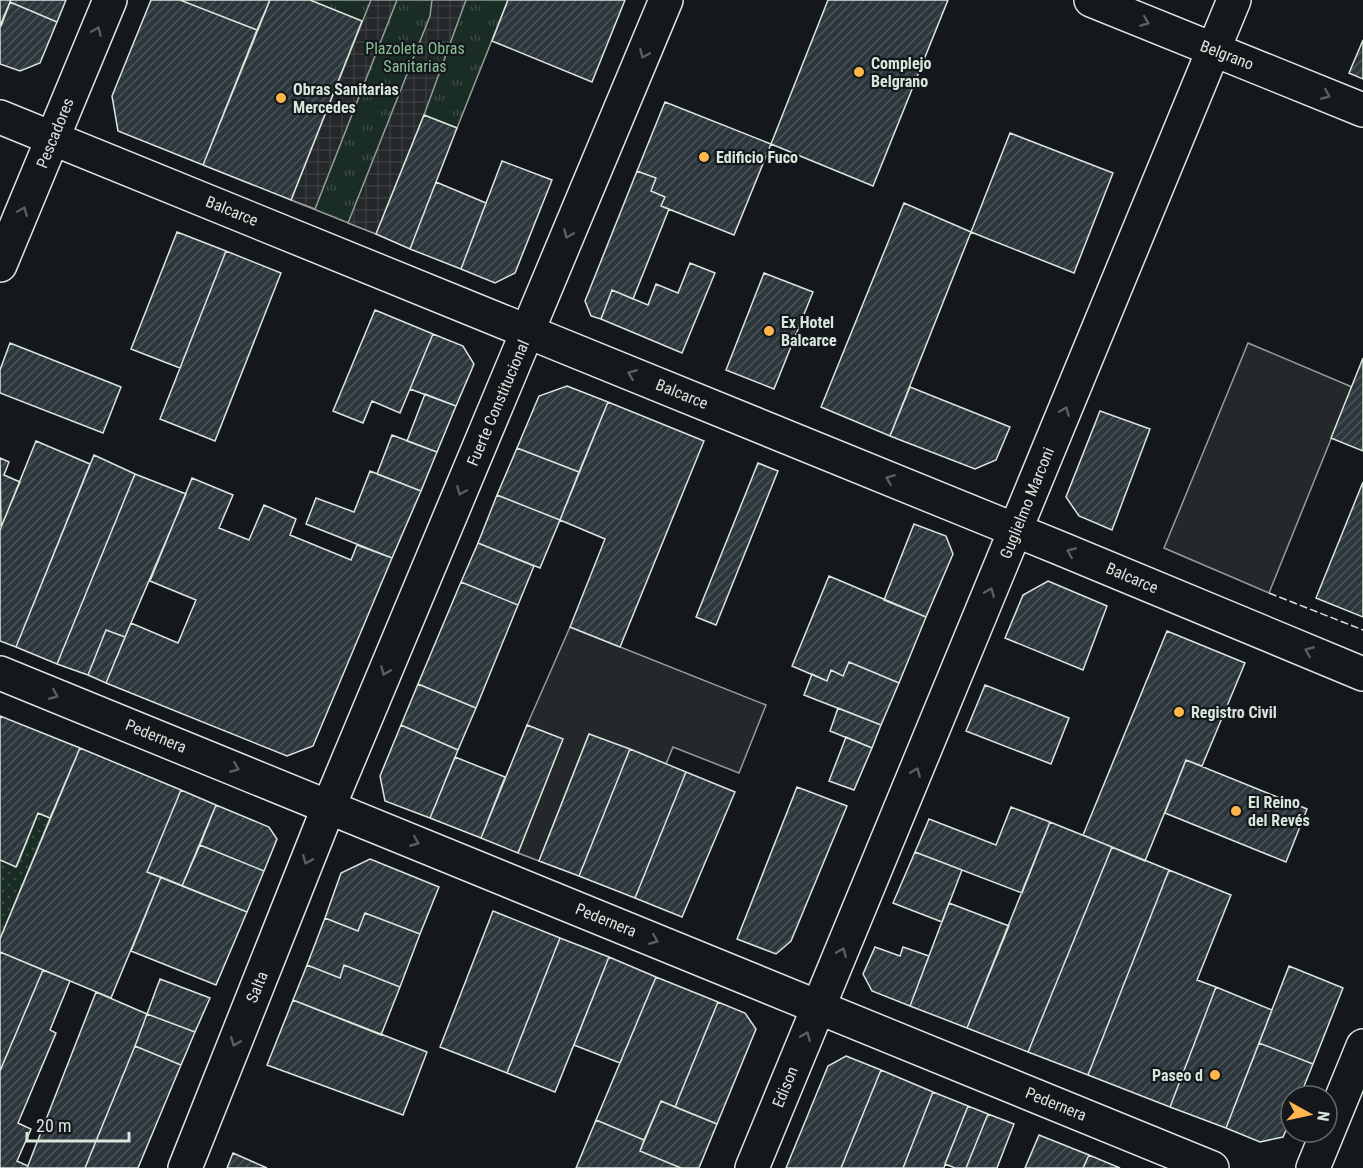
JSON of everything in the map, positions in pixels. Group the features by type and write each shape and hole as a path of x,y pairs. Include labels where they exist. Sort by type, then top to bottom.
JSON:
{"street":[{"name":"Pescadores","path":"0,265 110,0"},
{"name":"Fuerte Constitucional","path":"329,806 666,0"},
{"name":"Belgrano","path":"1091,0 1363,110"},
{"name":"Guglielmo Marconi","path":"819,1006 1234,0"},
{"name":"Balcarce","path":"0,117 1016,530 1363,674"},
{"name":"Pedernera","path":"0,673 1212,1168"},
{"name":"Salta","path":"184,1168 329,806"},
{"name":"Edison","path":"752,1168 819,1006"},
{"path":"1313,1168 1363,1046"}],"green space":[{"name":"Plazoleta Obras Sanitarias","path":"310,0 508,0 457,128 424,115 376,234 291,200 362,22"},
{"path":"38,813 50,818 0,939 0,860 17,866"}],"shaded area":[{"path":"371,0 397,0 315,209 291,200"},
{"path":"432,0 466,0 424,115 376,234 348,223 430,16"},
{"path":"1248,343 1352,387 1269,593 1164,548"},
{"path":"570,627 766,705 739,773 673,747 666,764 589,734 539,861 518,853 562,740 527,725"}],"building":[{"path":"0,0 11,0 1,26 0,26"},
{"path":"11,0 66,0 57,22 10,2"},
{"path":"151,0 180,0 257,30 203,165 118,131 112,96"},
{"path":"180,0 270,0 257,30"},
{"name":"Obras Sanitarias Mercedes","path":"270,0 310,0 362,21 291,200 203,165"},
{"path":"508,0 625,0 592,82 492,41"},
{"name":"Complejo Belgrano","path":"828,0 948,0 873,186 771,144"},
{"path":"10,2 57,22 40,63 20,71 0,64 0,26"},
{"path":"1363,40 1363,79 1349,73"},
{"name":"Edificio Fuco","path":"665,102 771,144 734,235 661,206 665,197 651,191 656,178 637,171"},
{"path":"424,115 457,128 410,249 376,234"},
{"path":"1010,133 1113,173 1074,273 971,232"},
{"path":"502,161 552,180 515,273 495,283 461,269"},
{"path":"637,171 656,178 651,191 665,197 661,206 669,209 633,299 612,290 601,319 591,316 585,301"},
{"path":"436,182 486,203 461,269 410,249"},
{"path":"904,203 971,232 890,436 821,407"},
{"path":"177,232 226,251 180,368 131,349"},
{"path":"226,251 281,273 215,441 160,419"},
{"path":"690,263 715,273 682,353 601,319 612,290 648,305 656,284 678,293"},
{"name":"Ex Hotel Balcarce","path":"764,273 813,292 774,389 726,370"},
{"path":"375,310 433,334 400,413 372,401 363,423 333,411"},
{"path":"433,334 463,346 474,364 456,406 410,389"},
{"path":"10,343 121,387 103,433 0,393 0,370"},
{"path":"1363,358 1363,451 1331,438"},
{"path":"567,386 608,402 579,472 517,448 539,396"},
{"path":"910,387 1010,427 996,460 975,469 890,436"},
{"path":"425,394 456,406 437,452 407,441"},
{"path":"608,402 704,441 620,647 570,627 605,539 560,520"},
{"path":"1100,411 1150,429 1112,530 1079,516 1066,497"},
{"path":"392,435 437,452 421,491 377,474"},
{"path":"36,441 90,464 16,647 0,641 0,530"},
{"path":"517,448 579,472 560,520 497,495"},
{"path":"94,455 135,474 57,664 16,647"},
{"path":"0,458 9,462 4,475 20,482 1,527"},
{"path":"758,463 778,471 716,625 696,617"},
{"path":"370,471 421,491 392,558 306,524 316,498 354,512"},
{"path":"135,474 186,494 125,637 106,630 88,675 57,664"},
{"path":"192,478 233,495 219,528 249,540 264,505 296,519 290,535 351,560 357,545 392,558 313,746 287,756 106,683 131,623 178,643 196,600 150,581"},
{"path":"1363,482 1363,617 1316,598"},
{"path":"497,495 560,520 540,568 478,543"},
{"path":"914,524 946,536 953,554 926,617 884,600"},
{"path":"478,543 534,566 518,605 461,582"},
{"path":"829,576 926,617 899,683 849,662 843,676 831,670 827,681 792,666"},
{"path":"1048,581 1107,606 1083,670 1005,638 1023,595"},
{"path":"461,582 518,605 476,708 418,684"},
{"path":"106,630 125,637 106,683 88,675"},
{"name":"Registro Civil","path":"1167,631 1245,663 1202,766 1186,760 1145,861 1083,835"},
{"path":"849,662 899,683 881,725 804,695 812,674 827,681 831,670 843,676"},
{"path":"418,684 476,708 458,750 401,725"},
{"path":"985,685 1069,718 1051,764 966,731"},
{"path":"838,708 881,725 872,748 830,731"},
{"path":"0,716 80,748 50,818 38,813 16,867 0,860"},
{"path":"401,725 458,750 430,818 385,801 380,776"},
{"path":"527,725 563,739 518,853 481,838"},
{"path":"589,734 630,749 579,876 539,861"},
{"path":"846,737 872,748 854,790 829,781"},
{"path":"80,748 181,790 147,872 161,877 111,998 0,952 0,939"},
{"path":"630,749 686,772 635,898 579,876"},
{"path":"455,757 505,777 481,838 430,818"},
{"name":"El Reino del Revés","path":"1186,760 1307,809 1286,862 1165,813"},
{"path":"686,772 735,792 682,917 635,898"},
{"path":"797,787 847,806 791,941 776,954 737,939"},
{"path":"181,790 216,805 182,886 147,872"},
{"path":"216,805 269,827 277,839 264,871 200,845"},
{"path":"1011,807 1050,822 1022,893 915,852 929,819 996,845"},
{"path":"1050,822 1112,847 1028,1052 967,1028"},
{"path":"200,845 264,871 247,912 182,886"},
{"path":"1112,847 1169,870 1088,1075 1028,1052"},
{"path":"915,852 962,870 942,922 893,903"},
{"path":"370,859 439,887 420,934 365,913 358,931 325,918 341,873"},
{"path":"1169,870 1231,895 1197,980 1216,987 1170,1107 1088,1075"},
{"path":"161,877 247,912 216,985 131,951"},
{"path":"949,903 1009,926 967,1028 910,1006"},
{"path":"493,911 560,938 507,1073 440,1047"},
{"path":"365,913 420,934 400,987 344,965 340,978 307,965 325,918 358,931"},
{"path":"560,938 609,957 555,1092 507,1073"},
{"path":"875,947 900,956 903,947 929,956 910,1006 872,991 863,974"},
{"path":"0,952 43,970 0,1071"},
{"path":"609,957 656,977 620,1063 574,1045"},
{"path":"307,965 340,978 344,965 400,987 381,1035 293,1000"},
{"path":"1289,966 1343,988 1313,1064 1259,1043"},
{"path":"43,970 70,981 50,1030 56,1033 18,1123 31,1129 17,1161 28,1166 27,1168 0,1168 0,1071"},
{"path":"656,977 718,1002 675,1107 661,1101 644,1140 596,1120"},
{"path":"160,979 210,998 195,1032 147,1014"},
{"name":"Paseo d","path":"1216,987 1272,1010 1226,1128 1170,1107"},
{"path":"96,992 147,1014 135,1046 85,1168 27,1168"},
{"path":"293,1000 427,1052 403,1115 267,1065"},
{"path":"718,1002 745,1013 756,1029 717,1124 675,1107"},
{"path":"147,1014 195,1032 181,1065 135,1046"},
{"path":"1259,1043 1313,1064 1305,1084 1279,1084 1279,1138 1260,1142 1226,1128"},
{"path":"135,1046 181,1065 138,1168 85,1168"},
{"path":"846,1056 881,1070 841,1168 786,1168 828,1066"},
{"path":"881,1070 933,1092 903,1168 841,1168"},
{"path":"933,1092 968,1106 944,1168 903,1168"},
{"path":"661,1101 717,1124 699,1168 681,1168 640,1151"},
{"path":"968,1106 988,1114 966,1168 955,1168 945,1164"},
{"path":"988,1114 1014,1124 997,1168 966,1168"},
{"path":"596,1120 644,1140 640,1151 681,1168 576,1168"},
{"path":"1039,1135 1089,1155 1083,1168 1025,1168"},
{"path":"233,1153 267,1168 227,1168"},
{"path":"1089,1155 1120,1168 1083,1168"}],"fence":[{"path":"1269,593 1363,630"}],"place":[{"name":"Complejo Belgrano","path":"859,72"},
{"name":"Obras Sanitarias Mercedes","path":"281,98"},
{"name":"Edificio Fuco","path":"704,157"},
{"name":"Ex Hotel Balcarce","path":"769,331"},
{"name":"Registro Civil","path":"1179,712"},
{"name":"El Reino del Revés","path":"1236,811"},
{"name":"Paseo d","path":"1215,1075"}]}
